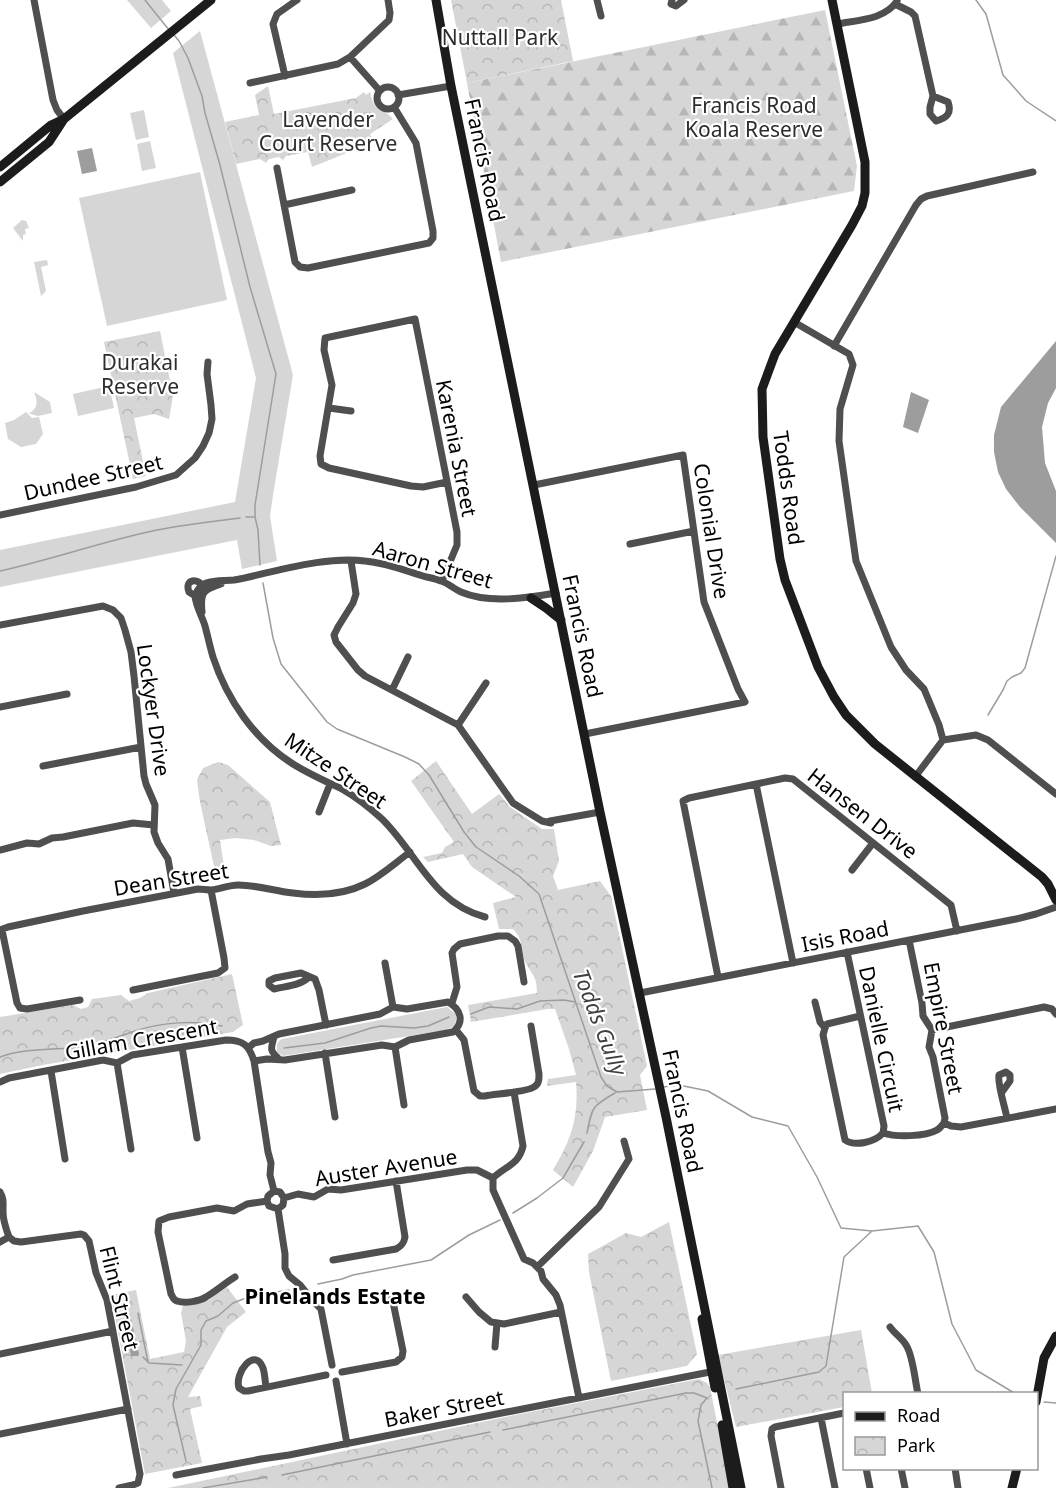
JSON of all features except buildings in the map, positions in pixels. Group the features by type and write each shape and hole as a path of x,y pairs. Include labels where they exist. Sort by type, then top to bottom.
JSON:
{"main road":[{"path":"0,167 51,125 64,119 211,0"},
{"name":"Francis Road","path":"436,0 600,812 664,1107 698,1278 703,1329 715,1371 741,1488"},
{"name":"Todds Road","path":"832,0 865,162 865,193 862,206 852,225 775,354 762,389 763,437 780,560 789,596 818,667 846,715 860,730 915,777 1042,877 1056,900"},
{"path":"0,182 49,142 64,119"},
{"path":"531,598 561,620"},
{"path":"1038,1392 1044,1358 1056,1336"},
{"name":"Francis Road","path":"715,1371 734,1488"},
{"path":"1012,1488 1016,1470"}],"street":[{"path":"34,0 53,100 64,119"},
{"path":"285,76 273,24 277,14 297,0"},
{"path":"250,83 338,64 350,57 389,20 388,0"},
{"path":"597,0 601,16"},
{"path":"672,0 671,4 676,6 684,0"},
{"path":"837,24 874,17 885,12 896,2 911,12 915,16 933,96"},
{"path":"350,57 380,91"},
{"path":"398,95 452,86"},
{"path":"384,88 394,90 398,95 398,102 394,107 388,109 379,105 377,99 380,91 384,88"},
{"path":"277,168 295,262 300,267 308,268 429,243 433,238 433,231 416,143 394,107"},
{"path":"834,346 921,199 938,193 1033,172"},
{"path":"284,205 352,190"},
{"name":"Karenia Street","path":"329,408 332,385 324,350 325,338 415,319 457,532 457,545 442,581"},
{"path":"794,322 849,354 853,365 840,409 839,441 856,561 891,647 906,670 924,689 943,740"},
{"name":"Dundee Street","path":"0,515 136,487 176,475 195,458 209,433 212,418 207,374 208,362"},
{"path":"351,411 329,408 320,456 321,464 329,468 411,486 423,487 447,482"},
{"name":"Colonial Drive","path":"534,485 683,455 704,602 745,702 585,734"},
{"path":"630,544 694,531"},
{"name":"Aaron Street","path":"201,592 231,580 313,564 332,561 364,561 404,569 442,581 461,592 486,598 531,598 556,593"},
{"path":"351,561 356,594 334,635 336,642 358,670 365,676 458,725 513,803 542,821 551,823 600,812"},
{"name":"Mitze Street","path":"201,592 196,602 213,658 237,709 253,729 291,763 357,799 370,809 394,832 435,886 473,914 485,917"},
{"name":"Lockyer Drive","path":"0,625 103,606 113,610 121,618 131,652 146,784 155,805 155,838 168,859 174,893"},
{"path":"392,690 408,657"},
{"path":"458,725 486,682"},
{"path":"0,707 67,693"},
{"path":"915,777 943,740 976,735 988,740 1056,794"},
{"path":"43,766 141,747"},
{"name":"Hansen Drive","path":"718,978 683,801 785,778 793,779 951,905 957,931"},
{"path":"319,812 330,784"},
{"path":"756,784 793,963"},
{"path":"0,850 27,843 39,844 52,838 133,823 154,825"},
{"path":"852,870 873,843"},
{"name":"Dean Street","path":"1,930 19,924 174,893 198,889 211,890 228,885 309,894 348,891 366,884 410,852"},
{"path":"133,990 218,973 225,968 211,890"},
{"name":"Isis Road","path":"640,993 1016,919 1056,907"},
{"path":"1,930 16,1003 20,1008 27,1009 80,1000"},
{"path":"452,1003 457,987 452,953 460,944 498,936 512,938 518,946 524,982"},
{"name":"Empire Street","path":"909,940 923,1016 932,1030 929,1047 933,1057 945,1118 944,1123"},
{"name":"Danielle Circuit","path":"847,952 884,1126 883,1133"},
{"path":"385,963 393,1007"},
{"path":"309,977 302,983 278,988 269,985 270,981 275,978 301,973 315,979 326,1024"},
{"path":"248,1048 254,1043 279,1034 380,1014 393,1007 407,1009 444,1002 452,1003 458,1009 461,1018 456,1030 448,1034 409,1040 395,1047 382,1045 285,1060 254,1061"},
{"path":"815,1002 820,1022 825,1028"},
{"path":"932,1030 1044,1007 1052,1009 1056,1014"},
{"path":"860,1016 831,1023 825,1028 823,1035 845,1140 851,1144 878,1138 883,1133 894,1136 915,1136 936,1131 944,1123 961,1127 1056,1108"},
{"path":"456,1030 464,1040 474,1090 480,1096 485,1096 533,1088 537,1085 539,1074 531,1026"},
{"path":"267,1059 274,1037"},
{"name":"Gillam Crescent","path":"0,1082 9,1078 103,1060 117,1063 132,1055 232,1040 243,1043 254,1061 268,1152 272,1163 270,1171 274,1191"},
{"path":"263,1041 279,1059"},
{"path":"182,1047 196,1138"},
{"path":"395,1047 404,1105"},
{"path":"325,1053 335,1117"},
{"path":"117,1063 131,1149"},
{"path":"51,1071 66,1159"},
{"path":"514,1092 523,1146 521,1155 493,1178 494,1190 524,1259 533,1263 541,1271 543,1279 556,1295 579,1398"},
{"path":"1002,1092 1006,1118"},
{"path":"537,1267 599,1207 629,1159 624,1141"},
{"name":"Auster Avenue","path":"284,1198 298,1194 314,1197 328,1189 341,1190 467,1170 477,1170 493,1178"},
{"path":"333,1260 396,1249 404,1242 396,1181"},
{"path":"274,1191 280,1192 284,1198 283,1205 278,1209 269,1206 267,1200 274,1191"},
{"path":"0,1192 9,1237 0,1242"},
{"path":"235,1277 205,1298 184,1301 173,1299 159,1232 159,1221 169,1216 217,1208 234,1211 247,1204 267,1200"},
{"path":"278,1209 285,1269 321,1309 332,1365"},
{"name":"Flint Street","path":"9,1237 21,1242 76,1234 84,1235 89,1241 96,1273 107,1300 140,1474 138,1483 119,1488"},
{"path":"342,1372 396,1362 402,1357 403,1351 392,1297"},
{"path":"466,1297 479,1312 491,1322 497,1323 504,1324 561,1312"},
{"path":"495,1347 497,1323"},
{"path":"890,1327 908,1349 918,1392"},
{"path":"0,1354 113,1331"},
{"path":"266,1387 263,1367 260,1363 249,1361 245,1364 238,1384 239,1388 248,1391 326,1376"},
{"path":"332,1365 337,1366 342,1372"},
{"path":"332,1365 326,1370 326,1376 336,1382"},
{"name":"Baker Street","path":"176,1475 348,1444 715,1371"},
{"path":"336,1382 340,1379 342,1372"},
{"path":"336,1382 348,1444"},
{"path":"0,1434 128,1409"},
{"path":"781,1488 771,1430 775,1427 843,1413"},
{"path":"821,1418 835,1488"},
{"path":"866,1470 870,1488"},
{"path":"901,1470 905,1488"},
{"path":"955,1470 956,1488"}],"green space":[{"path":"127,0 162,0 171,11 151,28"},
{"name":"Nuttall Park","path":"451,0 561,0 573,61 467,83"},
{"name":"Francis Road Koala Reserve","path":"825,10 857,166 854,191 501,262 467,83"},
{"path":"200,31 293,375 270,516 277,561 242,569 237,540 0,587 0,550 235,502 256,378 173,53"},
{"name":"Lavender Court Reserve","path":"268,86 274,114 356,98 364,92 366,95 370,92 376,107 393,119 370,134 374,142 312,167 308,152 286,156 283,160 279,157 269,159 266,163 260,159 236,164 225,122 259,115 255,95"},
{"path":"144,110 149,137 136,140 130,113"},
{"path":"150,141 156,168 142,171 137,144"},
{"path":"200,172 227,300 107,326 79,198"},
{"path":"22,220 26,221 29,228 25,229 26,234 23,235 23,241 13,228"},
{"path":"47,260 48,265 41,267 46,291 41,296 34,262"},
{"name":"Durakai Reserve","path":"160,331 173,396 169,419 154,414 134,418 146,476 133,479 104,342"},
{"path":"109,386 114,408 78,416 73,394"},
{"path":"34,392 50,402 52,413 38,416 29,413 36,404"},
{"path":"26,412 32,418 39,417 43,434 36,444 21,447 8,439 5,423"},
{"path":"436,761 472,814 499,794 510,807 542,829 554,829 559,861 553,876 558,890 600,881 611,896 647,1066 640,1075 647,1110 605,1117 593,1151 573,1187 553,1170 569,1138 575,1118 577,1095 576,1082 547,1086 548,1079 576,1075 555,1009 471,1022 468,1005 537,993 537,987 516,933 513,929 499,929 493,903 516,897 472,867 463,854 428,862 423,857 442,853 445,847 454,842 411,781"},
{"path":"218,762 228,765 270,802 281,845 271,846 254,840 236,838 220,840 226,879 217,880 197,780 203,768"},
{"path":"232,974 243,1025 233,1032 0,1074 0,1017 73,1005 81,1009 88,1007 92,999 121,995 129,1001 148,993"},
{"path":"447,1007 456,1014 456,1020 454,1026 447,1030 283,1056 277,1052 278,1043 282,1039"},
{"path":"669,1222 697,1354 687,1366 611,1381 589,1272 588,1254 626,1233 641,1237"},
{"path":"226,1286 246,1312 227,1327 188,1397 200,1396 202,1406 190,1409 202,1463 145,1474 111,1295 136,1290 150,1359 184,1352 186,1341 181,1313 183,1306 209,1300"},
{"path":"861,1330 872,1392 843,1392 843,1407 736,1427 718,1355"},
{"path":"699,1379 710,1387 730,1488 168,1488 515,1415"}],"shaded area":[{"path":"92,148 97,171 82,174 77,151"},
{"path":"1056,341 1056,388 1048,403 1042,427 1045,463 1056,491 1056,543 1020,507 1006,489 998,472 994,452 994,435 1001,407"},
{"path":"911,392 929,400 918,433 903,427"},
{"path":"128,1313 138,1356 131,1356 123,1314"}],"waterway":[{"path":"145,0 169,30"},
{"path":"976,0 986,14 1003,75 1026,101 1056,121"},
{"path":"174,35 188,58 202,96 250,287 276,374 255,505 260,565"},
{"path":"246,517 254,517"},
{"path":"0,571 148,532 240,518"},
{"path":"988,715 1007,681 1025,668 1056,556"},
{"path":"263,583 273,638 281,664 327,722 337,729 419,764 429,775 464,832 476,847 519,876 539,894 601,1077 607,1086 617,1092 655,1089"},
{"path":"471,1014 489,1007 517,1009 540,1001 575,1002"},
{"path":"284,1048 325,1043 381,1026 414,1028 428,1026 449,1017"},
{"path":"0,1057 32,1050 87,1046 145,1028 167,1024 201,1023 222,1026"},
{"name":"Todds Gully","path":"663,1087 679,1085 708,1091 752,1117 788,1126 817,1177 841,1228 872,1231 918,1226 934,1252 952,1324 976,1370 1013,1392"},
{"path":"587,1133 594,1108 615,1093"},
{"path":"513,1213 563,1178 584,1142"},
{"path":"318,1284 431,1260 469,1235 500,1220"},
{"path":"736,1389 819,1372 826,1366 844,1257 872,1231"},
{"path":"186,1461 173,1405 176,1389 201,1345 201,1330 206,1321 218,1316 233,1303 251,1296 289,1290"},
{"path":"138,1313 148,1362"},
{"path":"143,1357 149,1363 182,1365"},
{"path":"503,1430 694,1393 707,1398 701,1405 698,1421 712,1488"},
{"name":"Todds Gully","path":"1044,1402 1056,1403"},
{"path":"282,1475 490,1432"},
{"path":"203,1488 267,1477"}],"district":[{"name":"Pinelands Estate","path":"335,1295"}]}
